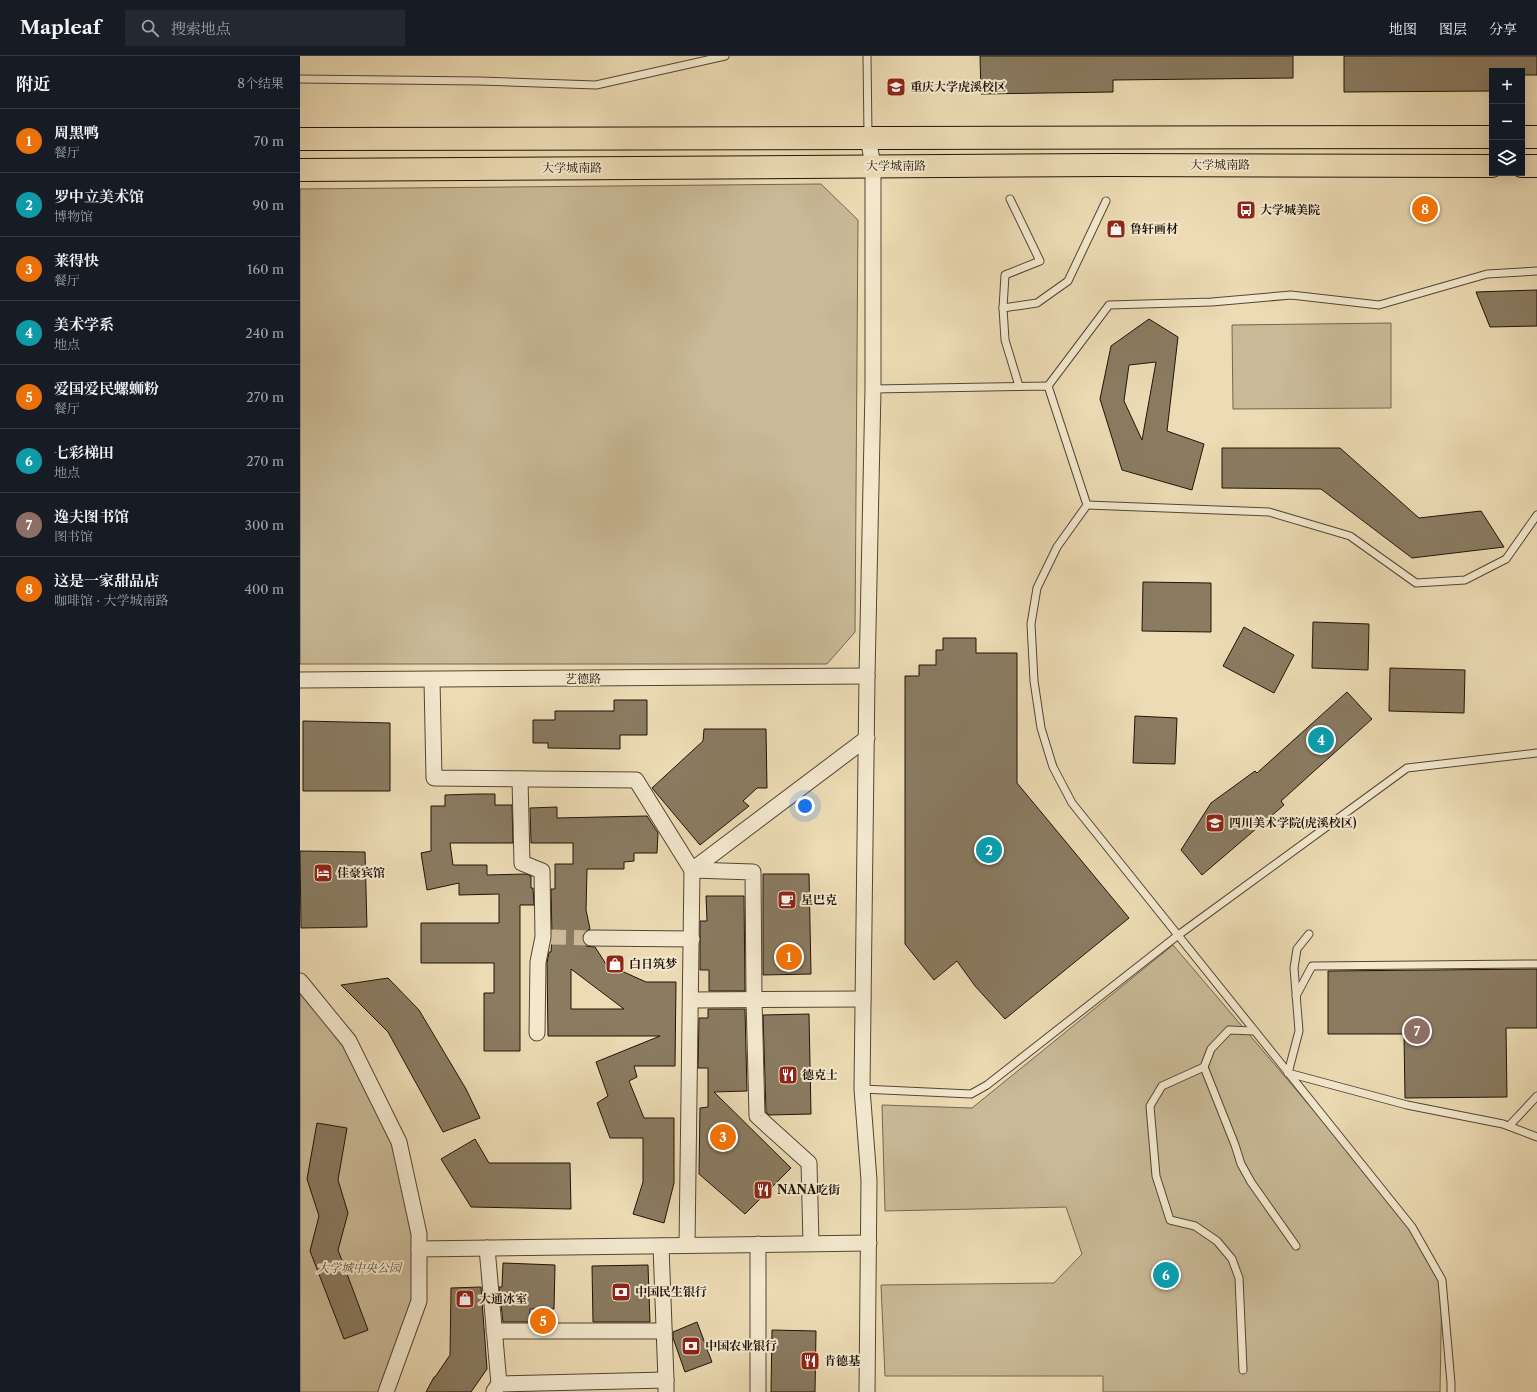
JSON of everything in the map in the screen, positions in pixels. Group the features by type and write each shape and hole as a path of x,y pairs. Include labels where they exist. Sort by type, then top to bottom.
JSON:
{"main road":[{"path":"300,139 1489,137"},
{"path":"1525,137 1537,137"},
{"name":"大学城南路","path":"300,170 1103,165 1489,166"},
{"path":"1525,166 1537,166"}],"street":[{"path":"867,1392 869,1180 862,1089 872,389 873,166 868,138"},
{"name":"艺德路","path":"300,680 867,676"},
{"path":"432,680 434,778 636,780 692,870 686,1245"},
{"path":"692,870 867,738"},
{"path":"520,779 522,863 542,871 547,937 538,962 537,1033"},
{"path":"692,870 753,872 757,1116 809,1164 811,1243"},
{"path":"591,938 692,939"},
{"path":"300,981 349,1041 399,1142 419,1234 419,1301 386,1392"},
{"path":"691,1000 754,998 863,999"},
{"path":"419,1249 869,1243"},
{"path":"758,1244 758,1392"},
{"path":"487,1248 494,1331 496,1388 666,1386 661,1246"},
{"path":"494,1331 664,1331"}],"lane":[{"path":"300,79 480,81 596,85 725,56"},
{"path":"867,56 868,138"},
{"path":"1010,199 1040,261 1005,275 1003,308 1005,340 1019,386"},
{"path":"1003,308 1037,303 1068,281 1106,201"},
{"path":"1048,386 1109,305 1212,302 1291,295 1379,305 1487,274 1537,270"},
{"path":"872,389 1048,386"},
{"path":"1048,386 1087,505"},
{"path":"1087,505 1269,512 1350,536 1416,583 1465,580 1506,559 1537,515"},
{"path":"1087,505 1057,547 1037,588 1031,624 1034,681 1041,728 1053,767 1072,804 1412,1227 1442,1280 1451,1392"},
{"path":"862,1089 971,1094 987,1085 1177,936 1407,768 1537,753"},
{"path":"1288,1073 1299,1031 1294,968 1297,949 1309,934"},
{"path":"1296,996 1312,966 1537,964"},
{"path":"1254,1031 1229,1030 1211,1049 1204,1067 1241,1164 1251,1182 1296,1246"},
{"path":"1204,1067 1162,1086 1150,1106 1156,1176 1170,1220 1195,1226 1217,1241 1232,1259 1239,1278 1243,1370"},
{"path":"1288,1073 1407,1105 1503,1124 1537,1137"},
{"path":"1509,1126 1537,1096"}],"green space":[{"path":"821,184 858,220 855,632 827,664 300,664 300,189"},
{"path":"1391,323 1391,408 1233,409 1232,325"},
{"path":"1173,945 1406,1219 1442,1280 1440,1392 1103,1392 1103,1376 885,1376 881,1285 1054,1283 1082,1254 1066,1207 885,1211 882,1105 972,1108"},
{"name":"大学城中央公园","path":"300,981 349,1041 399,1142 419,1234 419,1301 386,1392 300,1392"}],"building":[{"path":"980,56 1293,56 1293,78 1113,80 1113,92 981,94"},
{"path":"1344,56 1537,56 1537,75 1525,75 1525,68 1489,68 1489,91 1344,92"},
{"path":"1537,290 1537,326 1490,327 1476,292"},
{"path":"1149,319 1178,337 1167,431 1204,444 1192,490 1122,470 1100,399 1111,346","holes":["1156,362 1142,440 1124,401 1129,365"]},
{"path":"1222,448 1340,448 1419,518 1481,511 1504,547 1412,558 1321,489 1222,488"},
{"path":"1143,582 1211,583 1211,632 1142,631"},
{"path":"1313,622 1369,624 1368,670 1312,668"},
{"path":"1244,627 1294,655 1274,693 1223,666"},
{"path":"943,638 976,638 976,653 1017,653 1017,783 1129,918 1005,1019 975,986 957,961 934,980 905,944 905,676 919,676 919,665 936,665 936,650 943,650"},
{"path":"1390,668 1465,670 1464,713 1389,711"},
{"path":"1347,692 1372,719 1281,801 1284,805 1202,875 1181,850 1211,803 1255,771 1257,773"},
{"path":"614,700 647,700 647,735 620,735 620,749 548,748 548,743 533,743 533,720 555,720 555,711 614,711"},
{"path":"1135,716 1177,718 1175,764 1133,763"},
{"path":"303,721 390,723 390,791 303,791"},
{"path":"704,729 766,729 767,788 757,788 743,801 749,806 700,845 652,788 703,741"},
{"path":"495,794 495,805 512,805 513,843 450,843 453,865 487,865 487,875 526,874 531,876 531,888 533,888 534,905 520,905 520,1051 484,1051 484,993 494,993 494,963 421,963 421,923 499,923 499,894 459,895 459,883 427,890 421,853 431,851 431,806 445,806 445,795"},
{"path":"557,807 557,818 647,816 658,833 657,853 634,853 634,861 624,862 624,869 587,869 586,910 590,929 583,933 582,938 586,946 595,947 606,964 646,982 676,982 675,1066 634,1066 637,1077 629,1081 644,1118 674,1118 674,1183 664,1223 633,1214 643,1182 643,1138 610,1138 597,1103 608,1096 596,1062 660,1036 548,1036 547,963 549,952 551,952 552,937 551,889 555,889 555,864 573,864 573,843 531,843 530,808","holes":["571,969 624,1009 571,1009"]},
{"path":"300,851 365,852 367,927 301,928"},
{"path":"763,874 809,874 811,974 763,975"},
{"path":"706,896 744,896 745,991 709,991 709,970 700,970 700,921 707,921"},
{"path":"1537,969 1537,1028 1506,1028 1507,1097 1405,1098 1404,1034 1328,1034 1328,971"},
{"path":"388,978 419,1010 466,1089 480,1118 443,1132 388,1032 341,985"},
{"path":"708,1009 745,1009 747,1091 714,1092 791,1168 745,1214 699,1174 700,1108 708,1107 708,1068 698,1068 699,1018 708,1018"},
{"path":"809,1014 811,1114 769,1115 766,1112 763,1015"},
{"path":"317,1123 347,1128 338,1180 348,1213 338,1250 368,1330 344,1339 310,1251 319,1216 307,1179"},
{"path":"475,1139 489,1163 570,1163 571,1209 471,1207 441,1159"},
{"path":"503,1263 555,1265 554,1309 530,1309 530,1322 503,1322 499,1287 502,1287"},
{"path":"648,1265 650,1322 593,1322 592,1266"},
{"path":"481,1287 487,1369 471,1392 426,1392 434,1377 450,1355 451,1288"},
{"path":"697,1322 712,1362 685,1372 673,1338 673,1332"},
{"path":"772,1330 816,1331 815,1392 771,1392"}],"tunnel":[{"path":"551,937 591,938"}],"place":[{"name":"重庆大学虎溪校区","path":"896,87"},
{"name":"这是一家甜品店","path":"1425,209"},
{"name":"大学城美院","path":"1246,210"},
{"name":"鲁轩画材","path":"1116,229"},
{"name":"美术学系","path":"1321,740"},
{"name":"四川美术学院(虎溪校区)","path":"1215,823"},
{"name":"罗中立美术馆","path":"989,850"},
{"name":"佳豪宾馆","path":"323,873"},
{"name":"星巴克","path":"787,900"},
{"name":"周黑鸭","path":"789,957"},
{"name":"白日筑梦","path":"615,964"},
{"name":"逸夫图书馆","path":"1417,1031"},
{"name":"德克士","path":"788,1075"},
{"name":"莱得快","path":"723,1137"},
{"name":"NANA吃街","path":"763,1190"},
{"name":"七彩梯田","path":"1166,1275"},
{"name":"中国民生银行","path":"621,1292"},
{"name":"大通冰室","path":"465,1299"},
{"name":"爱国爱民螺蛳粉","path":"543,1321"},
{"name":"中国农业银行","path":"691,1346"},
{"name":"肯德基","path":"810,1361"}]}
